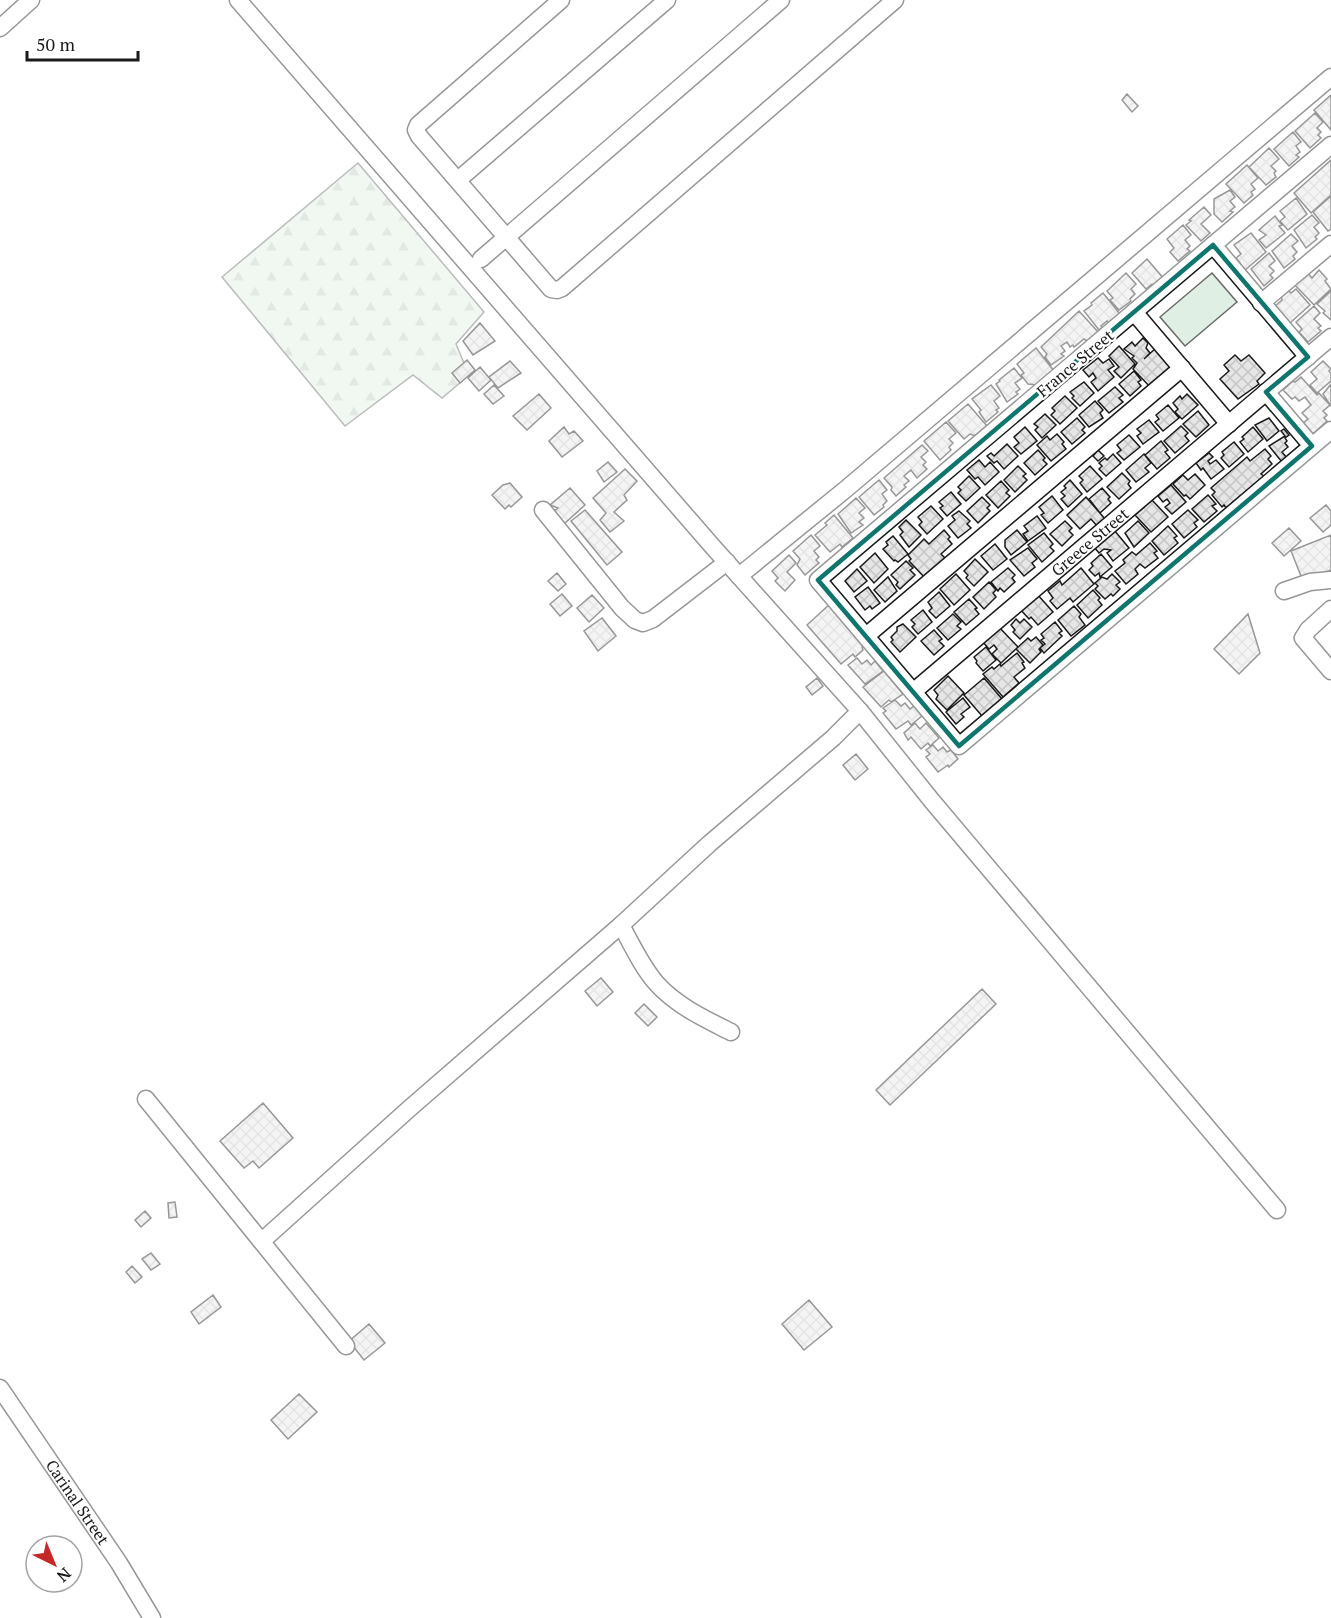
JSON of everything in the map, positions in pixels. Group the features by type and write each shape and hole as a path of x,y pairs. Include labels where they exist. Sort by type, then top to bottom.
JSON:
{"street":[{"path":"0,28 31,0"},
{"path":"238,0 739,576 860,711 932,801 1276,1210"},
{"path":"561,0 418,125 416,130 505,237 551,289 556,290 562,288 895,0"},
{"path":"458,180 667,0"},
{"path":"482,259 781,0"},
{"path":"739,576 855,481 1331,77"},
{"name":"France Street","path":"866,636 818,580 1331,145"},
{"path":"1262,303 1331,244"},
{"path":"1213,245 1308,357"},
{"path":"1134,312 1229,424"},
{"name":"Greece Street","path":"913,692 1331,337"},
{"path":"1182,368 866,636 959,746 1331,430"},
{"path":"1266,392 1312,446"},
{"path":"543,510 622,608 635,620 644,623 653,619 727,562"},
{"path":"1284,591 1310,582 1331,580"},
{"path":"1331,609 1308,630 1303,638 1331,671"},
{"path":"262,1241 410,1108 621,925 709,844 825,745 860,711"},
{"path":"621,925 642,964 657,984 690,1011 731,1032"},
{"path":"146,1099 346,1346"},
{"name":"Carinal Street","path":"0,1388 119,1563 152,1618"}],"highlighted area":[{"path":"1213,245 1308,357 1266,392 1312,446 959,746 818,580"}],"green space":[{"path":"358,163 484,312 456,344 469,375 442,398 413,375 345,426 222,277"},
{"path":"1212,273 1237,302 1185,346 1160,317"}],"building":[{"path":"1127,94 1138,106 1132,112 1122,100"},
{"path":"1331,95 1331,130 1314,110"},
{"path":"1315,113 1323,122 1317,128 1321,132 1318,135 1321,138 1310,148 1295,131"},
{"path":"1293,132 1301,142 1296,146 1300,152 1296,155 1299,157 1289,166 1274,149"},
{"path":"1269,148 1279,159 1271,166 1276,171 1274,173 1276,177 1266,185 1249,167"},
{"path":"1331,160 1331,195 1311,213 1294,193"},
{"path":"1247,165 1258,178 1251,184 1255,189 1251,192 1253,195 1244,203 1226,184"},
{"path":"1230,190 1235,197 1230,201 1235,207 1222,222 1214,214 1214,199"},
{"path":"1331,196 1331,229 1328,231 1313,212"},
{"path":"1296,198 1307,214 1288,230 1280,221 1285,217 1280,211"},
{"path":"1204,207 1211,215 1201,224 1210,233 1201,241 1186,225"},
{"path":"1312,215 1319,223 1314,227 1319,233 1315,237 1317,239 1306,248 1294,230"},
{"path":"1275,216 1285,233 1266,248 1259,240 1266,235 1259,230"},
{"path":"1183,225 1191,235 1185,240 1190,246 1187,249 1190,251 1178,261 1170,252 1174,248 1167,239"},
{"path":"1251,233 1266,252 1244,271 1236,258 1241,254 1234,245"},
{"path":"1291,234 1298,241 1292,246 1297,252 1293,256 1295,259 1284,268 1272,251"},
{"path":"1269,253 1275,261 1269,266 1274,271 1270,275 1273,278 1264,286 1251,269"},
{"path":"1147,259 1164,279 1154,287 1152,284 1146,289 1132,273"},
{"path":"1319,270 1327,279 1325,281 1331,289 1314,305 1295,285 1308,273 1312,278"},
{"path":"1126,273 1136,284 1131,289 1135,294 1130,299 1131,301 1119,310 1110,300 1113,298 1107,291"},
{"path":"1296,289 1310,305 1290,323 1275,306 1288,290 1291,293"},
{"path":"1331,291 1331,320 1317,304"},
{"path":"1103,293 1120,314 1109,323 1107,321 1099,330 1084,311"},
{"path":"1314,306 1320,313 1314,319 1321,326 1318,328 1321,331 1308,342 1299,332 1302,329 1296,322"},
{"path":"1079,311 1099,333 1089,342 1084,339 1074,347 1073,345 1070,347 1067,342 1061,346 1065,351 1061,354 1064,356 1051,365 1045,357 1047,354 1041,347"},
{"path":"480,323 495,341 473,355 463,341"},
{"path":"1143,338 1148,343 1146,348 1150,353 1144,359 1157,347 1176,367 1152,389 1133,369 1137,363 1132,358 1134,356 1124,349 1132,342 1135,346"},
{"path":"1119,346 1135,364 1121,378 1114,371 1119,367 1109,356"},
{"path":"1036,348 1054,371 1037,385 1028,384 1017,364"},
{"path":"1235,355 1241,361 1249,355 1265,373 1257,381 1259,384 1238,399 1220,379 1229,371 1224,365"},
{"path":"1098,358 1103,363 1109,359 1114,366 1108,370 1114,377 1098,391 1091,382 1096,378 1093,373 1089,377 1083,370"},
{"path":"467,360 475,370 460,383 452,373"},
{"path":"510,361 521,373 498,388 489,377"},
{"path":"1323,361 1331,369 1329,371 1331,381 1317,393 1310,385 1317,379 1311,372"},
{"path":"480,367 491,380 479,391 468,378"},
{"path":"1014,368 1022,378 1015,383 1020,389 1016,392 1018,394 1007,402 996,384"},
{"path":"1134,371 1141,380 1138,382 1141,386 1130,396 1119,384"},
{"path":"1301,377 1317,395 1319,393 1330,405 1323,411 1327,415 1324,418 1327,421 1313,434 1303,423 1308,419 1302,413 1311,405 1305,397 1299,401 1295,397 1292,399 1283,390"},
{"path":"1084,382 1094,393 1080,406 1072,398 1074,396 1070,392"},
{"path":"1331,384 1331,406 1323,394"},
{"path":"494,385 504,396 493,404 484,394"},
{"path":"991,385 1000,396 994,401 999,408 996,410 998,412 986,422 979,412 981,410 972,399"},
{"path":"1115,387 1123,395 1119,398 1123,402 1109,413 1098,401"},
{"path":"539,394 551,408 527,430 513,416"},
{"path":"1187,394 1198,405 1182,419 1175,412 1178,409 1173,403 1180,396 1182,399"},
{"path":"1065,396 1077,408 1060,424 1051,415 1055,411 1052,408"},
{"path":"1095,401 1103,410 1100,413 1103,418 1089,427 1079,415"},
{"path":"968,404 987,426 975,436 970,434 964,439 948,421"},
{"path":"1168,405 1179,418 1163,431 1155,422 1159,419 1156,415"},
{"path":"1198,411 1209,425 1196,437 1183,424"},
{"path":"1045,414 1056,425 1042,438 1035,430 1038,427 1034,424"},
{"path":"1077,418 1085,427 1082,430 1085,433 1072,444 1061,432"},
{"path":"1269,418 1279,431 1267,441 1255,425"},
{"path":"1149,420 1159,432 1143,444 1137,436 1141,433 1137,429"},
{"path":"946,422 956,433 949,439 953,443 949,447 951,450 940,460 924,441"},
{"path":"1181,426 1188,433 1185,436 1189,441 1175,453 1164,441"},
{"path":"564,427 569,434 574,431 583,441 562,457 549,441"},
{"path":"1025,427 1037,441 1021,454 1014,447 1019,443 1014,437"},
{"path":"1253,427 1263,439 1248,452 1240,442"},
{"path":"1284,429 1289,435 1285,438 1288,447 1282,452 1287,458 1282,462 1269,446 1285,436 1281,431"},
{"path":"1057,434 1064,442 1062,444 1066,449 1051,461 1037,445 1047,436 1050,440"},
{"path":"1129,435 1140,447 1124,460 1117,453 1121,450 1117,445"},
{"path":"1161,441 1168,450 1165,452 1170,458 1157,469 1145,455"},
{"path":"1234,442 1244,454 1229,467 1221,458 1224,455 1222,452"},
{"path":"1007,444 1018,456 1004,469 997,461 994,463 987,456 991,453 994,456"},
{"path":"922,445 928,451 921,457 926,462 923,465 927,469 917,478 911,470 904,476 909,481 896,496 884,478"},
{"path":"1265,449 1271,456 1268,459 1272,464 1261,474 1264,476 1226,508 1224,505 1222,507 1212,495 1215,492 1211,488 1247,457 1250,461"},
{"path":"1038,450 1047,464 1035,475 1024,463"},
{"path":"1098,450 1104,456 1098,461 1093,456"},
{"path":"1209,453 1213,457 1208,461 1210,464 1216,460 1224,469 1211,479 1196,463"},
{"path":"1113,454 1121,463 1106,476 1099,469 1102,466 1099,463 1105,458 1107,460"},
{"path":"1144,454 1151,463 1145,468 1149,472 1136,482 1126,470"},
{"path":"979,460 985,467 990,462 999,472 985,485 967,470"},
{"path":"608,462 617,472 604,482 597,471"},
{"path":"1018,466 1026,474 1023,476 1027,480 1015,492 1004,480"},
{"path":"1090,466 1102,479 1087,492 1080,483 1083,480 1079,476"},
{"path":"625,469 637,481 624,495 627,500 614,512 624,521 610,532 600,520 606,513 593,498"},
{"path":"1122,473 1130,481 1128,484 1131,488 1119,499 1107,487"},
{"path":"1195,474 1205,485 1190,499 1173,484 1183,475 1188,480"},
{"path":"969,476 980,488 966,501 958,493 961,490 958,487"},
{"path":"879,480 887,490 882,494 887,501 884,507 874,515 859,497"},
{"path":"1070,480 1082,494 1068,507 1061,499 1065,496 1061,492"},
{"path":"1001,481 1009,490 1006,493 1010,496 998,508 986,495"},
{"path":"510,483 522,497 511,507 509,505 505,509 492,495 503,485"},
{"path":"1171,485 1186,502 1172,514 1165,507 1170,503 1167,499 1163,502 1158,496"},
{"path":"570,488 585,505 564,524 553,512 558,508 550,505"},
{"path":"1102,488 1110,497 1108,499 1111,503 1100,513 1089,499"},
{"path":"951,492 961,504 947,516 940,508 943,506 939,502"},
{"path":"1208,495 1216,504 1212,506 1217,511 1204,522 1192,509"},
{"path":"1052,496 1063,510 1048,523 1041,515 1044,513 1039,507"},
{"path":"982,497 990,505 987,508 990,511 978,523 967,511"},
{"path":"1086,497 1105,519 1097,526 1091,519 1080,529 1067,515"},
{"path":"856,498 865,508 859,513 864,518 859,522 863,525 851,533 838,514"},
{"path":"1152,500 1168,517 1151,532 1135,515"},
{"path":"1326,505 1331,511 1331,525 1323,532 1310,518"},
{"path":"931,506 943,519 927,534 919,525 922,522 918,517"},
{"path":"585,510 622,552 607,565 571,521"},
{"path":"1188,510 1198,520 1194,523 1197,527 1184,538 1172,524"},
{"path":"959,511 970,521 967,524 971,528 958,538 948,526 955,520 952,516"},
{"path":"834,515 853,538 842,547 840,544 830,552 815,535 827,525 825,523"},
{"path":"1037,516 1046,528 1028,541 1023,534 1028,531 1024,526"},
{"path":"906,520 921,535 909,547 900,535 903,532 899,527"},
{"path":"1065,521 1072,528 1069,531 1073,535 1062,546 1050,534"},
{"path":"1138,521 1149,533 1134,547 1125,533"},
{"path":"1168,526 1177,536 1174,538 1178,543 1164,555 1152,541"},
{"path":"1289,528 1301,541 1284,556 1272,543"},
{"path":"944,530 952,544 941,554 945,558 925,578 909,561 911,559 908,555 924,539 929,544"},
{"path":"1017,530 1027,542 1011,555 1005,547 1005,540"},
{"path":"1114,530 1129,548 1113,561 1107,553 1111,550 1104,549 1099,553 1094,547"},
{"path":"1044,533 1053,544 1050,547 1054,551 1042,562 1028,545"},
{"path":"811,535 820,546 814,551 819,557 816,560 819,563 805,575 797,565 800,559 793,551"},
{"path":"1331,535 1331,570 1303,581 1291,551"},
{"path":"893,536 908,554 898,562 894,561 883,549 888,545 886,542"},
{"path":"1150,543 1157,551 1154,553 1158,558 1145,568 1140,564 1135,569 1138,574 1126,584 1115,571 1125,563 1123,560 1132,552 1136,555"},
{"path":"995,544 1007,559 993,570 981,556"},
{"path":"1028,548 1037,559 1032,563 1035,567 1024,576 1010,560"},
{"path":"875,553 888,569 874,583 860,567"},
{"path":"1101,554 1112,567 1100,577 1099,573 1095,576 1089,570 1093,566 1091,563"},
{"path":"789,555 796,563 787,572 795,580 785,591 775,581 778,578 772,571"},
{"path":"975,559 988,572 974,586 966,578 968,575 964,571"},
{"path":"906,561 913,568 910,570 915,575 900,589 896,585 898,582 891,575"},
{"path":"1008,568 1015,575 1012,578 1015,582 1004,592 1000,588 998,591 991,582"},
{"path":"1081,568 1094,584 1073,602 1070,598 1057,609 1050,601 1053,598 1048,591 1060,581 1062,585"},
{"path":"857,569 867,581 854,592 845,581"},
{"path":"557,573 566,584 558,591 548,581"},
{"path":"956,574 970,590 954,605 940,589"},
{"path":"1112,574 1120,582 1116,585 1120,589 1113,596 1111,594 1105,599 1095,589 1098,586 1095,583 1102,577 1107,579"},
{"path":"888,577 897,591 885,602 874,590"},
{"path":"989,582 996,590 993,593 996,597 984,609 973,597"},
{"path":"868,587 880,603 872,609 870,606 865,610 855,597"},
{"path":"1093,590 1100,598 1098,600 1102,605 1088,618 1077,605"},
{"path":"939,592 950,606 936,618 929,611 932,608 928,602"},
{"path":"562,594 572,606 560,616 550,604"},
{"path":"1037,594 1053,612 1038,625 1020,609"},
{"path":"592,595 604,608 589,622 577,608"},
{"path":"969,599 979,614 966,625 954,612"},
{"path":"831,603 865,644 862,647 863,650 855,657 853,654 841,664 807,625"},
{"path":"1074,606 1081,614 1079,617 1085,625 1071,636 1058,620"},
{"path":"923,610 932,622 918,634 912,627 915,624 911,620"},
{"path":"953,614 961,622 957,626 961,629 948,640 937,628"},
{"path":"1248,614 1260,653 1239,674 1214,649"},
{"path":"602,618 616,636 598,651 584,631"},
{"path":"1016,619 1020,623 1024,619 1032,627 1020,639 1013,632 1015,630 1011,625"},
{"path":"1055,622 1062,631 1059,633 1062,636 1044,653 1040,648 1045,644 1041,640 1044,638 1041,634"},
{"path":"903,624 916,637 900,652 891,642 893,640 891,637 897,631 897,627"},
{"path":"998,626 1018,647 1001,663 992,654 997,649 994,645 989,649 982,641"},
{"path":"934,630 942,639 939,641 944,646 934,655 921,641"},
{"path":"1036,637 1043,645 1039,649 1041,652 1030,663 1016,649 1028,638 1031,641"},
{"path":"986,647 996,660 983,671 974,657"},
{"path":"1017,653 1024,662 1022,663 1025,668 1014,677 1019,683 1003,697 983,674 992,667 994,669 1000,664 1001,666"},
{"path":"857,658 862,664 867,660 871,665 875,661 883,671 865,684 848,665"},
{"path":"884,671 903,694 891,702 889,700 881,707 863,687"},
{"path":"948,676 964,693 947,710 936,699 938,695 934,690"},
{"path":"817,678 823,686 812,695 806,687"},
{"path":"984,678 1002,699 982,716 964,695"},
{"path":"963,698 970,707 961,714 964,717 956,724 946,712"},
{"path":"895,700 901,706 905,703 910,709 914,706 922,716 911,725 908,721 896,729 883,713 886,711 883,708"},
{"path":"915,723 920,729 926,723 939,738 930,746 928,743 921,749 911,737 908,740 904,733"},
{"path":"933,745 938,751 943,747 947,752 951,750 958,759 949,767 948,765 938,772 926,757 930,754 926,750"},
{"path":"856,754 868,769 855,780 843,765"},
{"path":"601,978 613,992 597,1006 585,991"},
{"path":"982,989 996,1004 890,1105 876,1090"},
{"path":"644,1004 657,1017 648,1026 635,1013"},
{"path":"263,1103 293,1138 259,1168 253,1161 244,1168 220,1141"},
{"path":"175,1202 177,1217 169,1218 168,1203"},
{"path":"145,1211 151,1218 141,1227 135,1220"},
{"path":"151,1253 160,1264 151,1270 142,1259"},
{"path":"132,1266 142,1277 135,1283 126,1272"},
{"path":"213,1295 221,1307 199,1324 191,1312"},
{"path":"809,1300 832,1327 804,1350 782,1324"},
{"path":"369,1324 385,1343 364,1360 349,1341"},
{"path":"299,1394 317,1412 288,1439 271,1420"}]}
